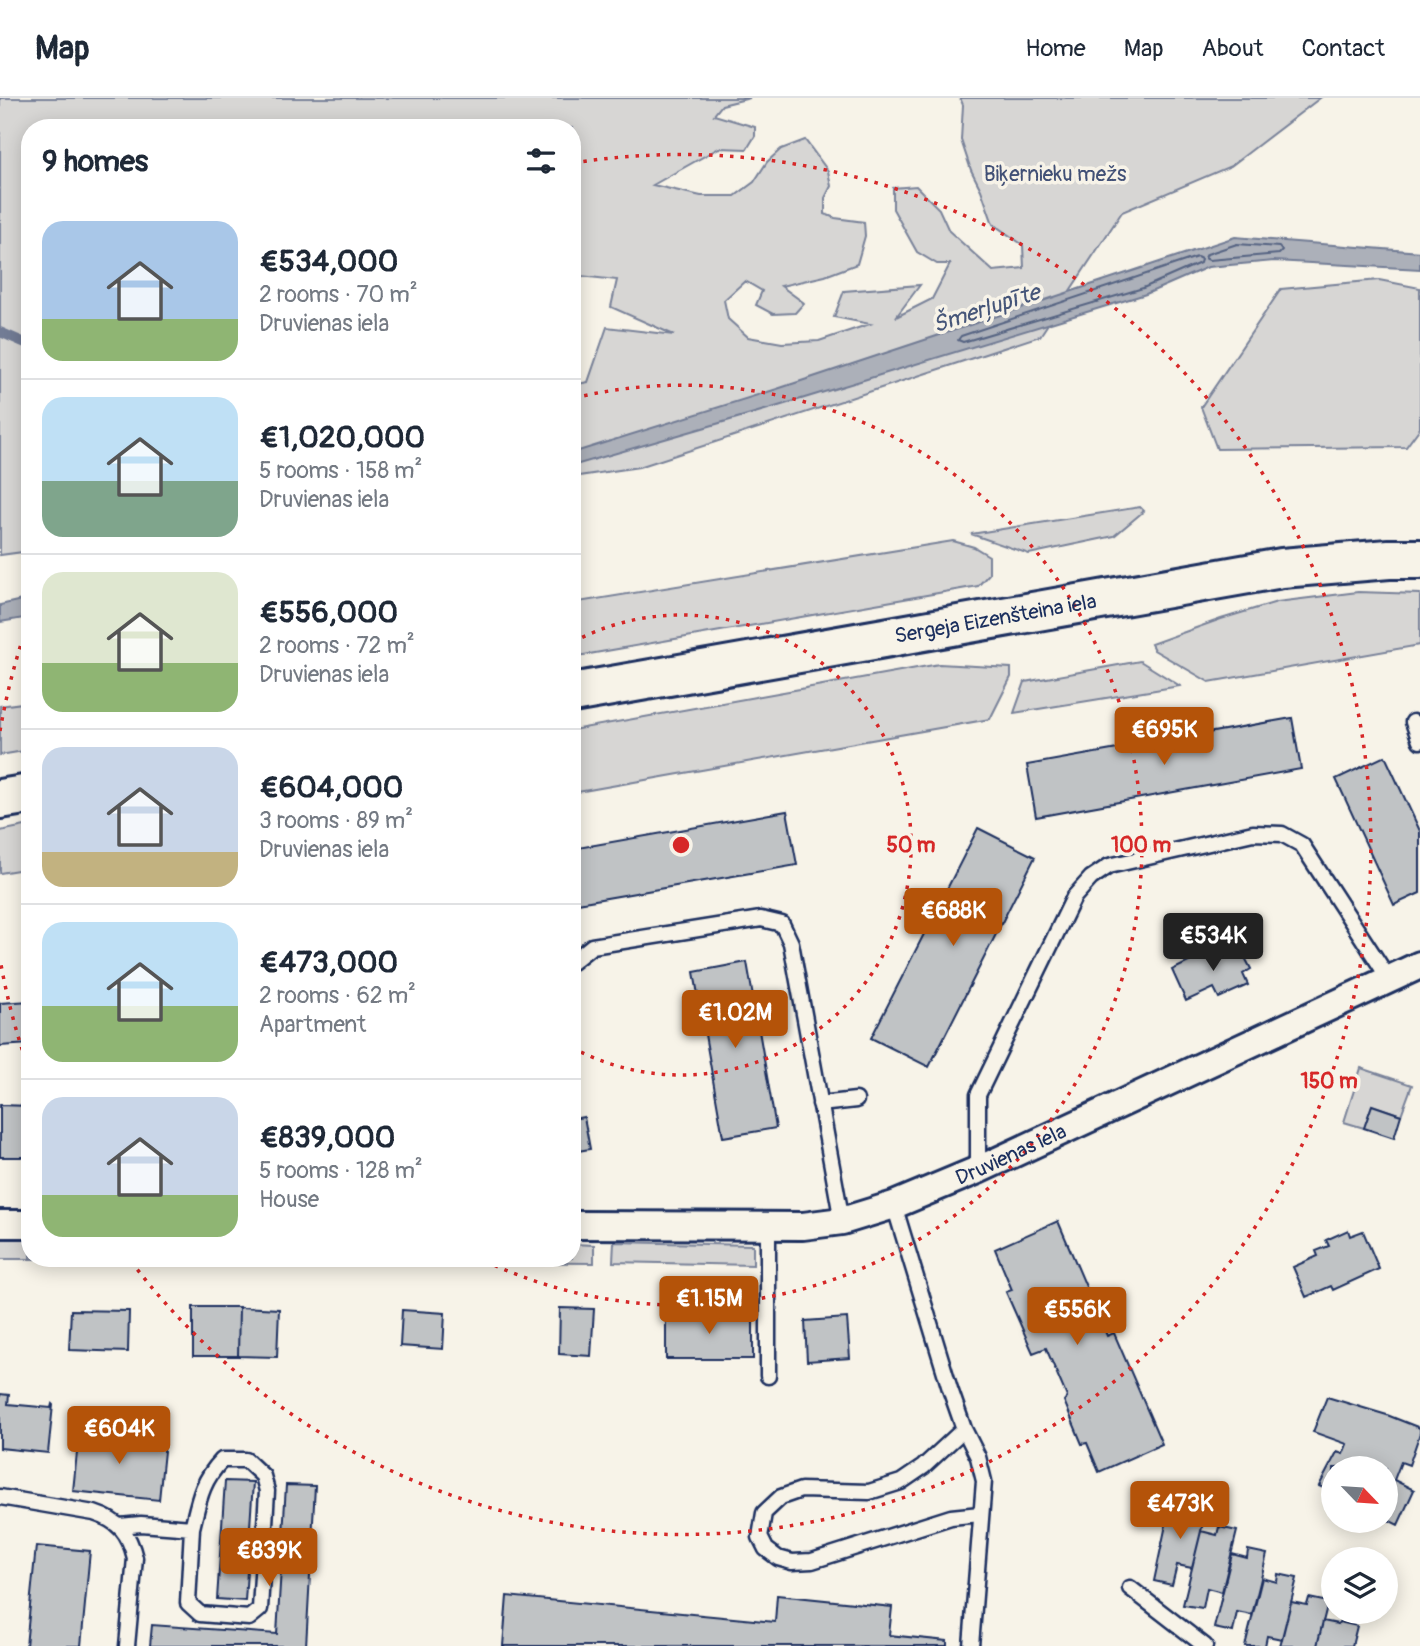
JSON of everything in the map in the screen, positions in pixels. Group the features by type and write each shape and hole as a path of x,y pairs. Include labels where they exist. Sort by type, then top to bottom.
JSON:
{"street":[{"name":"Sergeja Eizenšteina iela","path":"581,691 1282,568 1420,559"},
{"path":"0,799 21,796"},
{"name":"Druvienas iela","path":"581,1225 803,1226 842,1221 894,1205 978,1170 1420,965"},
{"path":"0,1224 21,1224"}],"lane":[{"path":"1413,722 1420,741"},
{"path":"978,1170 978,1095 1074,897 1091,878 1110,866 1253,833 1282,834 1302,845 1389,979"},
{"path":"581,954 592,946 761,919 782,924 791,943 842,1221"},
{"path":"820,1104 856,1100"},
{"path":"894,1205 964,1429 978,1457 984,1481 971,1646"},
{"path":"768,1226 768,1376"},
{"path":"964,1429 923,1467 901,1482 869,1492 801,1490 780,1497 764,1513 760,1537 766,1549 778,1558 792,1562 812,1561 951,1517 981,1514"},
{"path":"222,1460 246,1460 262,1476 267,1491 260,1609 249,1618 200,1614 188,1603 192,1528 210,1472 222,1460"},
{"path":"0,1497 94,1513 109,1518 120,1526 132,1544 135,1558 127,1646"},
{"path":"120,1526 141,1524 192,1528"},
{"path":"1130,1588 1205,1646"}],"green space":[{"name":"Biķernieku mežs","path":"0,98 750,98 722,105 714,115 755,127 755,136 747,149 719,148 653,185 701,196 735,196 754,182 767,162 781,149 805,140 828,171 831,186 825,198 825,214 864,222 865,236 857,264 825,276 781,286 804,303 795,313 773,314 756,305 762,291 745,281 724,300 728,319 748,337 782,343 819,341 870,324 834,317 844,291 920,285 896,317 932,299 950,264 937,264 917,252 893,209 893,188 916,186 939,209 949,231 993,271 1024,268 1023,245 993,224 971,170 961,140 963,105 960,98 1320,98 1231,166 1122,212 1040,336 639,467 581,476 581,383 588,382 607,327 674,335 611,307 617,280 581,276 581,119 21,119 21,552 0,555"},
{"path":"1379,280 1420,288 1420,428 1406,447 1217,449 1201,407 1281,289"},
{"path":"1140,507 1144,511 1114,536 1029,554 971,534"},
{"path":"953,541 974,547 989,556 989,574 978,586 581,655 581,602"},
{"path":"1358,592 1420,594 1420,645 1209,682 1154,650 1151,644 1277,602"},
{"path":"1140,661 1180,686 1014,713 1025,682"},
{"path":"939,664 1011,668 1011,677 990,719 581,791 581,728"},
{"path":"21,703 21,752 0,755 0,706"},
{"path":"21,827 21,870 0,873 0,831"},
{"path":"1361,1068 1412,1085 1401,1115 1372,1105 1364,1128 1344,1122"},
{"path":"0,1238 21,1238 21,1259 0,1259"},
{"path":"614,1242 753,1245 753,1265 613,1262"},
{"path":"581,1244 594,1245 594,1263 581,1263"}],"water":[{"path":"1235,237 1420,252 1420,269 1274,261 1208,267 1146,294 581,463 581,450 777,389"},
{"path":"21,600 21,618 0,622 0,605"}],"building":[{"path":"1292,718 1301,769 1036,817 1027,765"},
{"path":"1385,756 1420,831 1420,893 1394,905 1336,779"},
{"path":"787,811 797,865 581,902 581,847"},
{"path":"978,828 1035,857 929,1067 871,1038"},
{"path":"1228,943 1232,952 1240,948 1251,969 1243,974 1248,985 1219,998 1214,988 1186,1001 1172,970"},
{"path":"747,962 776,1128 723,1137 694,972"},
{"path":"21,1002 21,1045 0,1046 0,1003"},
{"path":"0,1105 21,1106 21,1157 0,1157"},
{"path":"1372,1105 1401,1115 1394,1138 1364,1128"},
{"path":"584,1117 590,1149 581,1150 581,1118"},
{"path":"1058,1221 1107,1336 1114,1333 1162,1444 1099,1472 1087,1443 1082,1444 1064,1401 1067,1397 1046,1348 1033,1353 1006,1292 1012,1290 995,1249"},
{"path":"1348,1230 1350,1236 1363,1231 1379,1269 1333,1290 1331,1286 1306,1297 1293,1267 1318,1256 1316,1251 1329,1246 1326,1240"},
{"path":"193,1307 239,1307 238,1356 193,1356"},
{"path":"239,1307 279,1309 277,1357 238,1356"},
{"path":"560,1308 594,1309 591,1356 559,1354"},
{"path":"71,1310 129,1311 128,1352 69,1350"},
{"path":"402,1310 445,1313 443,1349 400,1346"},
{"path":"666,1313 753,1313 753,1359 666,1359"},
{"path":"847,1318 850,1358 807,1361 805,1321"},
{"path":"0,1394 9,1395 8,1404 51,1408 53,1405 48,1453 0,1448"},
{"path":"1327,1397 1420,1428 1409,1465 1401,1462 1398,1470 1398,1456 1335,1456 1337,1452 1343,1454 1347,1444 1313,1432"},
{"path":"79,1433 165,1441 159,1500 73,1491"},
{"path":"225,1481 253,1482 245,1601 217,1599"},
{"path":"1398,1482 1414,1490 1398,1525"},
{"path":"286,1485 315,1486 306,1646 150,1646 152,1625 277,1634"},
{"path":"1188,1502 1207,1507 1192,1568 1177,1565 1172,1585 1154,1581 1170,1506 1187,1509"},
{"path":"1219,1527 1237,1531 1222,1592 1207,1588 1203,1608 1183,1605 1201,1531 1217,1535"},
{"path":"36,1546 90,1551 81,1646 26,1646"},
{"path":"1248,1550 1267,1554 1252,1615 1237,1612 1233,1632 1214,1628 1232,1554 1247,1558"},
{"path":"1278,1574 1297,1578 1282,1639 1267,1636 1265,1646 1245,1646 1262,1578 1277,1582"},
{"path":"777,1595 892,1607 889,1635 947,1641 947,1646 503,1646 507,1596 775,1622"},
{"path":"1309,1598 1321,1601 1322,1624 1317,1646 1280,1646 1291,1602 1307,1605"},
{"path":"1322,1624 1357,1626 1352,1646 1317,1646"}],"waterway":[{"path":"0,332 21,341"}],"water label":[{"name":"Šmerļupīte","path":"986,308"}]}
